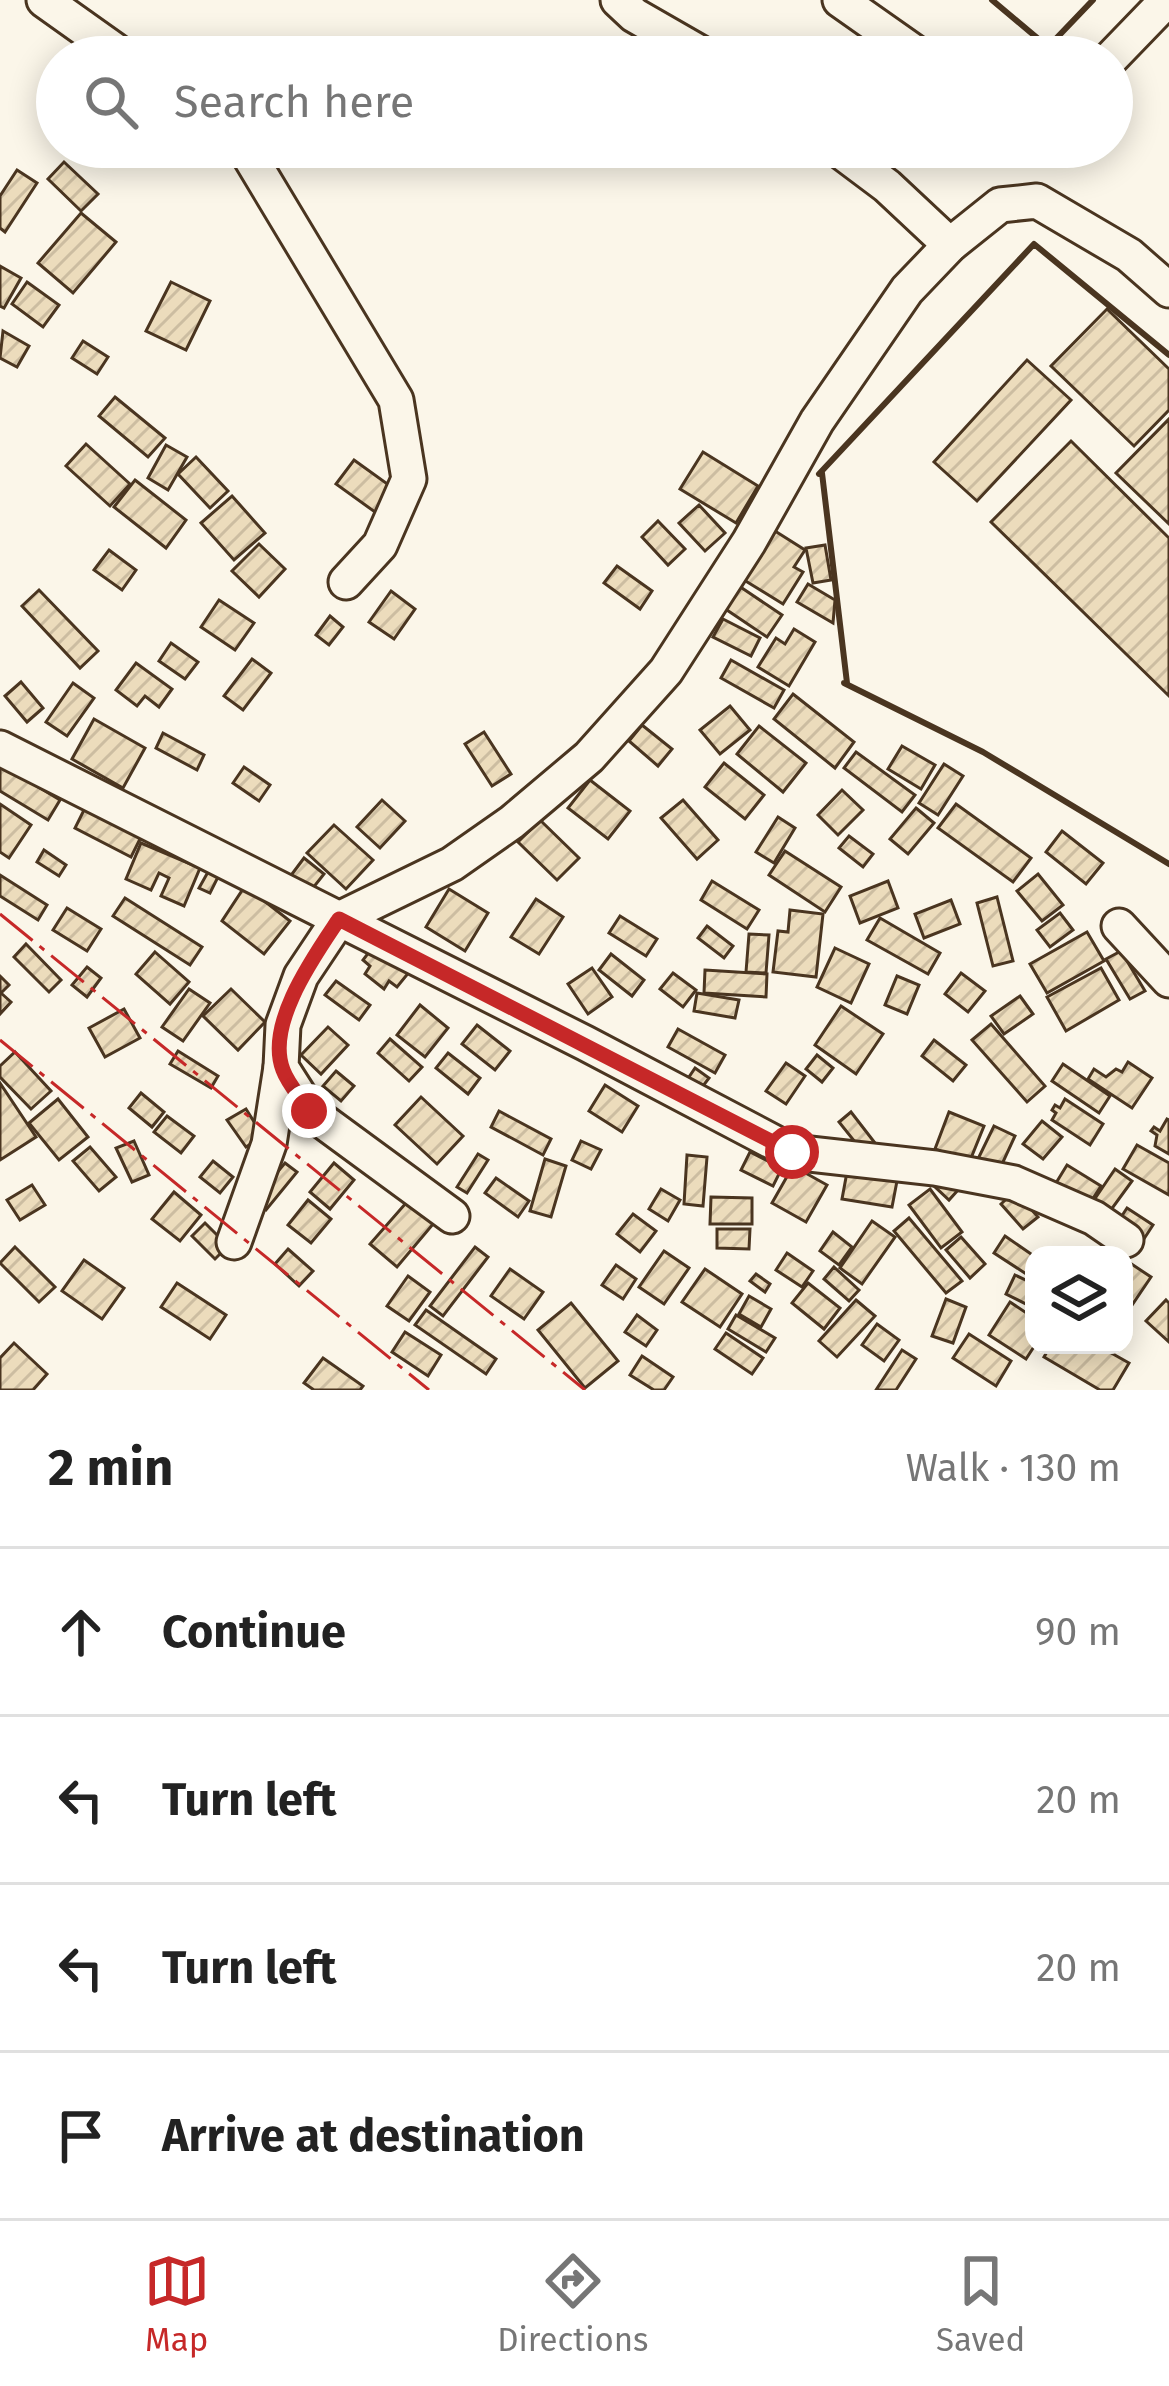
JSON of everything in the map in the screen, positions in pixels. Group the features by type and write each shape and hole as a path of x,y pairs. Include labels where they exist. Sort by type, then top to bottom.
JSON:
{"street":[{"path":"44,0 95,36"},
{"path":"618,0 671,36"},
{"path":"840,0 891,36"},
{"path":"1132,36 1167,0"},
{"path":"257,168 396,400 410,478 380,545 346,582"},
{"path":"863,168 950,245"},
{"path":"234,1242 269,1144 283,1025 301,976 339,919 452,864 590,757 665,671 749,542 818,421 907,290 950,245 1000,205 1037,201 1129,255 1169,290"},
{"path":"0,748 792,1152 935,1168 1014,1183 1094,1219 1126,1240"},
{"path":"1119,926 1169,980"},
{"path":"281,1067 309,1111 452,1216"}],"building":[{"path":"58,168 70,168 98,194 81,211 48,179"},
{"path":"17,170 37,183 5,232 0,228 0,196"},
{"path":"81,213 116,242 73,293 38,263"},
{"path":"0,266 21,278 4,308 0,306"},
{"path":"27,282 59,305 43,327 12,304"},
{"path":"171,282 210,301 186,350 146,331"},
{"path":"1107,309 1169,369 1169,410 1134,446 1051,366"},
{"path":"3,331 29,346 17,367 0,358"},
{"path":"83,341 108,357 97,374 72,358"},
{"path":"1027,360 1071,400 977,501 934,462"},
{"path":"115,397 165,438 148,457 99,416"},
{"path":"1169,419 1169,524 1116,473"},
{"path":"1071,441 1169,538 1169,696 991,522"},
{"path":"86,444 130,484 110,506 66,466"},
{"path":"166,445 187,457 168,490 148,478"},
{"path":"703,452 758,486 736,523 680,489"},
{"path":"196,457 228,491 210,508 178,474"},
{"path":"354,460 393,488 375,512 336,484"},
{"path":"135,480 186,520 166,548 114,507"},
{"path":"232,496 265,533 234,560 201,523"},
{"path":"699,505 725,533 705,551 679,523"},
{"path":"658,521 685,549 668,565 642,537"},
{"path":"775,531 805,550 794,567 803,572 783,604 744,580"},
{"path":"259,544 285,569 259,597 232,571"},
{"path":"825,545 831,580 813,583 806,548"},
{"path":"109,550 136,570 122,590 94,570"},
{"path":"617,566 652,591 640,609 604,583"},
{"path":"736,584 782,615 767,637 721,606"},
{"path":"808,584 835,600 833,623 797,602"},
{"path":"39,590 98,651 80,668 22,606"},
{"path":"391,591 415,609 394,639 369,622"},
{"path":"219,600 254,623 235,650 201,627"},
{"path":"330,616 343,627 329,645 316,635"},
{"path":"723,619 760,638 751,656 713,637"},
{"path":"794,629 815,642 789,686 758,667 776,638 785,644"},
{"path":"171,643 198,662 185,679 159,661"},
{"path":"252,659 271,673 243,710 224,696"},
{"path":"731,660 784,690 774,708 721,678"},
{"path":"136,663 172,689 159,707 145,696 137,706 116,690"},
{"path":"21,682 43,708 27,722 5,696"},
{"path":"73,683 94,698 67,736 46,722"},
{"path":"793,694 854,742 835,768 774,719"},
{"path":"730,706 750,730 720,754 700,730"},
{"path":"94,719 145,748 123,788 72,759"},
{"path":"642,725 672,749 658,766 629,741"},
{"path":"759,726 806,763 783,792 737,754"},
{"path":"484,732 511,774 492,786 465,744"},
{"path":"163,733 204,755 197,770 156,748"},
{"path":"902,746 935,765 921,789 888,769"},
{"path":"856,752 915,795 902,812 844,768"},
{"path":"724,763 764,795 745,819 705,787"},
{"path":"0,764 60,800 48,820 0,791"},
{"path":"944,764 963,776 938,815 919,803"},
{"path":"244,767 270,785 259,801 233,783"},
{"path":"590,780 630,811 608,839 568,808"},
{"path":"842,790 863,810 838,835 818,815"},
{"path":"382,800 405,821 380,848 357,827"},
{"path":"683,800 718,840 697,859 661,818"},
{"path":"0,804 31,825 9,858 0,852"},
{"path":"956,804 1031,858 1013,882 938,828"},
{"path":"85,808 141,837 131,857 75,828"},
{"path":"916,808 934,823 908,854 890,839"},
{"path":"778,817 795,828 774,863 756,852"},
{"path":"540,820 579,858 557,880 518,842"},
{"path":"334,825 373,860 346,889 307,853"},
{"path":"1062,831 1103,863 1086,884 1046,852"},
{"path":"849,836 873,854 863,867 839,848"},
{"path":"141,843 200,868 184,906 161,896 169,878 159,873 151,890 126,879"},
{"path":"44,850 66,865 59,876 37,862"},
{"path":"785,851 841,887 825,912 769,875"},
{"path":"304,858 324,874 309,893 289,878"},
{"path":"208,872 218,877 210,893 199,888"},
{"path":"1038,874 1063,905 1042,921 1017,891"},
{"path":"0,875 47,905 38,920 0,896"},
{"path":"712,881 759,910 747,929 701,900"},
{"path":"888,881 898,908 860,923 850,896"},
{"path":"245,886 290,921 264,954 222,921"},
{"path":"449,889 488,913 465,951 426,927"},
{"path":"997,897 1013,961 993,966 977,903"},
{"path":"125,898 202,947 190,965 113,916"},
{"path":"536,899 563,917 539,954 511,937"},
{"path":"951,900 960,924 924,938 915,914"},
{"path":"67,908 101,929 87,951 53,930"},
{"path":"790,910 823,914 816,977 773,972 778,931 788,932"},
{"path":"1060,913 1073,930 1050,947 1037,930"},
{"path":"620,916 657,939 646,956 609,933"},
{"path":"880,918 940,953 928,974 867,940"},
{"path":"707,926 733,946 724,958 698,938"},
{"path":"1087,932 1104,961 1047,993 1030,964"},
{"path":"749,934 769,935 766,973 746,972"},
{"path":"26,944 61,980 49,992 14,957"},
{"path":"375,944 410,971 397,987 389,981 384,989 365,974 370,966 363,960"},
{"path":"835,948 869,964 851,1003 817,987"},
{"path":"1121,951 1145,991 1130,999 1106,959"},
{"path":"155,952 189,982 170,1004 136,974"},
{"path":"611,954 644,980 632,996 599,970"},
{"path":"87,967 101,978 87,997 72,985"},
{"path":"592,968 612,997 588,1014 568,984"},
{"path":"1101,968 1119,1000 1066,1031 1047,997"},
{"path":"705,970 767,974 766,997 704,993"},
{"path":"673,973 696,990 683,1007 660,989"},
{"path":"961,973 985,991 968,1012 945,994"},
{"path":"0,976 9,985 1,993 11,1002 0,1014"},
{"path":"897,976 919,985 907,1014 885,1005"},
{"path":"336,981 370,1005 359,1020 325,995"},
{"path":"189,989 210,1003 183,1041 162,1027"},
{"path":"231,989 265,1022 238,1050 203,1016"},
{"path":"697,993 739,1000 735,1018 694,1011"},
{"path":"1020,996 1033,1014 1004,1034 991,1016"},
{"path":"420,1005 448,1028 425,1057 397,1035"},
{"path":"841,1006 883,1034 856,1074 815,1045"},
{"path":"124,1009 140,1038 105,1057 89,1028"},
{"path":"991,1024 1045,1086 1027,1102 972,1040"},
{"path":"477,1025 510,1051 495,1070 462,1044"},
{"path":"328,1027 348,1045 321,1074 301,1055"},
{"path":"678,1029 725,1055 715,1073 668,1047"},
{"path":"390,1039 422,1067 409,1081 378,1053"},
{"path":"934,1040 966,1065 953,1081 922,1056"},
{"path":"178,1051 218,1076 211,1088 170,1064"},
{"path":"15,1052 51,1091 31,1109 0,1077 0,1066"},
{"path":"448,1053 480,1078 468,1094 436,1068"},
{"path":"817,1055 833,1068 822,1082 806,1069"},
{"path":"1128,1062 1152,1078 1132,1108 1088,1079 1094,1069 1106,1077 1116,1069 1122,1072"},
{"path":"786,1063 805,1076 786,1104 766,1091"},
{"path":"1063,1064 1110,1096 1099,1113 1052,1081"},
{"path":"695,1068 709,1078 700,1090 687,1080"},
{"path":"336,1071 354,1086 341,1101 323,1086"},
{"path":"0,1083 36,1137 0,1160"},
{"path":"605,1085 638,1106 622,1132 589,1111"},
{"path":"141,1093 164,1112 152,1127 129,1108"},
{"path":"421,1097 463,1136 437,1164 395,1125"},
{"path":"58,1099 88,1137 59,1160 29,1123"},
{"path":"1065,1099 1103,1124 1090,1145 1052,1120 1055,1105 1060,1108"},
{"path":"246,1109 263,1136 246,1147 227,1120"},
{"path":"499,1111 551,1139 543,1155 491,1127"},
{"path":"851,1112 875,1143 863,1152 839,1122"},
{"path":"949,1112 984,1126 969,1163 935,1149"},
{"path":"167,1116 194,1136 181,1153 154,1132"},
{"path":"1167,1119 1169,1154 1155,1146 1157,1135 1151,1131 1154,1127 1160,1131"},
{"path":"1042,1121 1062,1137 1043,1159 1023,1144"},
{"path":"994,1126 1015,1136 997,1175 975,1165"},
{"path":"134,1141 149,1175 132,1182 116,1148"},
{"path":"581,1141 601,1150 591,1169 572,1160"},
{"path":"1137,1145 1169,1163 1169,1195 1123,1169"},
{"path":"90,1147 116,1177 99,1191 73,1161"},
{"path":"750,1152 782,1168 773,1186 741,1170"},
{"path":"478,1154 488,1160 467,1193 457,1187"},
{"path":"687,1155 707,1157 703,1206 684,1204"},
{"path":"545,1159 566,1166 551,1217 530,1211"},
{"path":"213,1161 233,1177 220,1193 200,1177"},
{"path":"285,1163 297,1172 266,1210 254,1200"},
{"path":"334,1163 354,1180 330,1209 310,1192"},
{"path":"1067,1165 1101,1186 1090,1203 1056,1183"},
{"path":"793,1166 827,1185 806,1222 772,1203"},
{"path":"1115,1169 1132,1181 1108,1214 1092,1203"},
{"path":"847,1172 897,1181 892,1207 842,1199"},
{"path":"941,1173 958,1190 949,1200 932,1184"},
{"path":"496,1178 529,1201 518,1217 485,1193"},
{"path":"32,1185 45,1205 20,1220 7,1200"},
{"path":"661,1189 680,1200 668,1221 649,1209"},
{"path":"930,1189 962,1232 941,1248 909,1205"},
{"path":"1015,1191 1038,1217 1023,1229 1001,1204"},
{"path":"174,1192 201,1215 180,1241 152,1219"},
{"path":"413,1195 439,1217 397,1267 370,1244"},
{"path":"711,1197 752,1198 752,1224 710,1224"},
{"path":"308,1200 331,1219 311,1243 288,1225"},
{"path":"1127,1208 1153,1225 1140,1245 1114,1228"},
{"path":"633,1214 656,1231 640,1252 617,1234"},
{"path":"909,1218 962,1281 946,1293 894,1231"},
{"path":"872,1221 895,1237 862,1284 840,1268"},
{"path":"205,1223 228,1246 215,1259 192,1236"},
{"path":"717,1229 750,1229 749,1249 717,1248"},
{"path":"833,1232 852,1247 839,1265 820,1251"},
{"path":"1005,1236 1025,1250 1025,1273 994,1253"},
{"path":"961,1237 985,1264 970,1278 946,1250"},
{"path":"15,1247 55,1287 39,1302 0,1263"},
{"path":"475,1247 488,1257 443,1316 430,1306"},
{"path":"288,1249 313,1271 299,1286 275,1264"},
{"path":"664,1251 689,1268 664,1304 639,1287"},
{"path":"787,1253 813,1271 802,1287 776,1270"},
{"path":"84,1260 124,1288 102,1319 62,1291"},
{"path":"616,1265 636,1279 623,1299 602,1285"},
{"path":"1133,1265 1151,1277 1133,1304"},
{"path":"834,1267 859,1290 849,1301 824,1279"},
{"path":"510,1269 543,1292 524,1319 491,1296"},
{"path":"705,1269 742,1294 720,1327 682,1302"},
{"path":"756,1274 770,1284 765,1292 750,1281"},
{"path":"1015,1275 1025,1280 1025,1304 1006,1294"},
{"path":"408,1276 430,1292 409,1321 387,1306"},
{"path":"177,1283 226,1315 210,1339 161,1307"},
{"path":"808,1283 840,1308 824,1329 792,1303"},
{"path":"749,1296 771,1309 761,1327 739,1314"},
{"path":"946,1299 966,1307 953,1343 932,1336"},
{"path":"856,1300 875,1316 837,1357 819,1341"},
{"path":"1166,1300 1169,1303 1169,1342 1146,1321"},
{"path":"1010,1302 1025,1312 1025,1354 1029,1354 1026,1359 989,1335"},
{"path":"571,1303 618,1361 585,1388 538,1330"},
{"path":"426,1310 496,1359 486,1374 415,1325"},
{"path":"637,1315 657,1330 646,1346 625,1332"},
{"path":"736,1315 775,1338 766,1352 728,1329"},
{"path":"877,1324 899,1340 884,1361 862,1345"},
{"path":"405,1332 441,1355 428,1376 392,1352"},
{"path":"726,1333 763,1358 752,1374 715,1349"},
{"path":"969,1334 1011,1361 996,1386 953,1358"},
{"path":"14,1343 47,1374 33,1390 0,1390 0,1358"},
{"path":"902,1350 916,1359 896,1390 876,1390"},
{"path":"1113,1354 1129,1363 1113,1390 1100,1390 1044,1357"},
{"path":"642,1356 673,1377 664,1390 654,1390 630,1375"},
{"path":"323,1358 363,1386 360,1390 314,1390 304,1383"}],"wall":[{"path":"992,0 1035,36"},
{"path":"1059,36 1093,0"},
{"path":"1169,355 1034,244 819,474 844,683 983,752 1169,864"}],"power":[{"path":"0,914 585,1390"},
{"path":"0,1040 429,1390"}],"route":[{"path":"309,1111 281,1067 283,1025 301,976 339,919 792,1152"}]}
